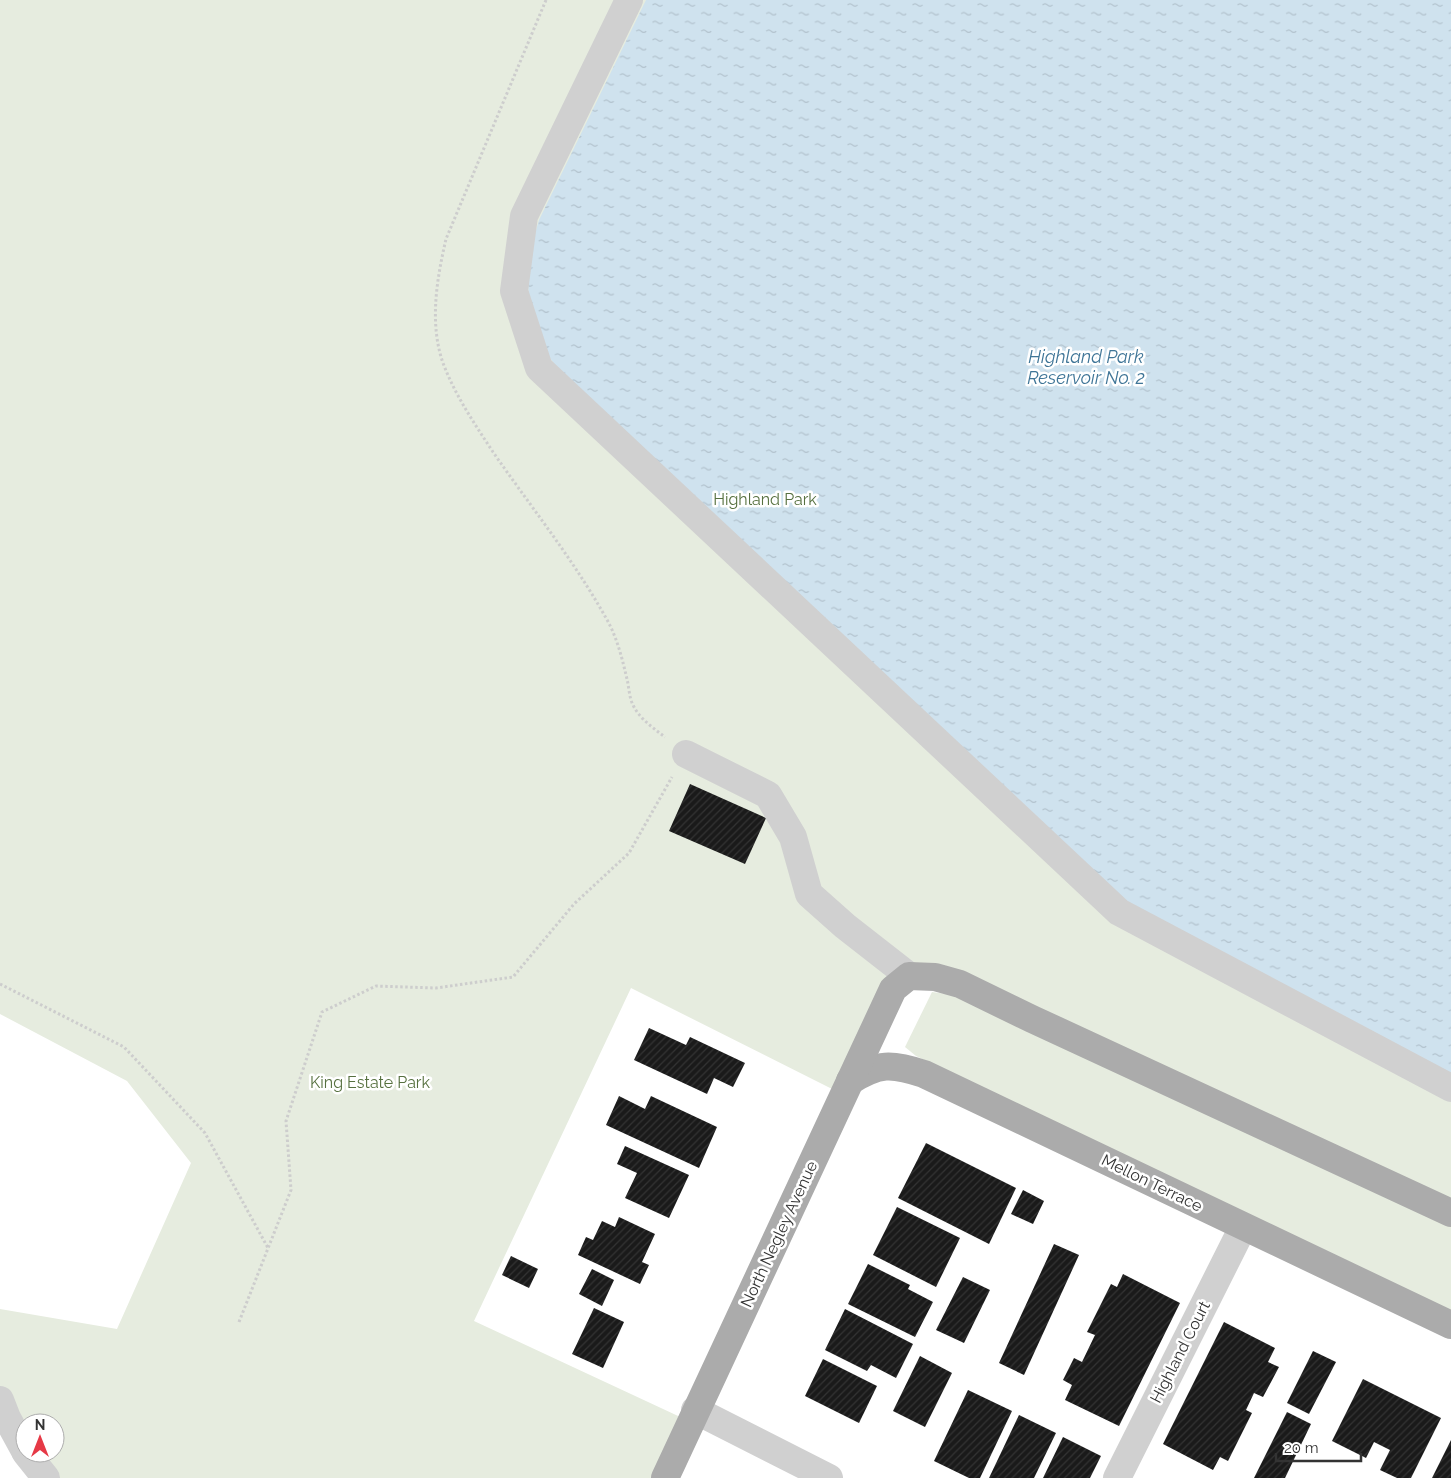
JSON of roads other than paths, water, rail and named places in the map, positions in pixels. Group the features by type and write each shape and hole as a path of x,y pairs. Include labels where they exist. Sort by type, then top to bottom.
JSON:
{"main road":[{"path":"901,983 935,977 960,984 1451,1213"},
{"name":"North Negley Avenue","path":"665,1478 695,1410 850,1081 901,983"},
{"name":"Mellon Terrace","path":"850,1081 873,1067 895,1066 924,1074 1451,1325"}],"street":[{"path":"629,0 524,216 514,291 540,368 1119,912 1451,1088"},
{"path":"686,754 768,795 793,837 809,894 845,926 901,983"},
{"name":"Highland Court","path":"1117,1478 1243,1227"},
{"path":"695,1410 829,1478"},
{"path":"2,1412 15,1434"},
{"path":"34,1463 46,1478"}],"water":[{"name":"Highland Park Reservoir No. 2","path":"646,0 1451,0 1451,1077 1132,911 557,368 540,342 531,312 528,281 531,251 539,220"}],"park label":[{"name":"Highland Park","path":"765,499"},
{"name":"King Estate Park","path":"370,1082"}]}
